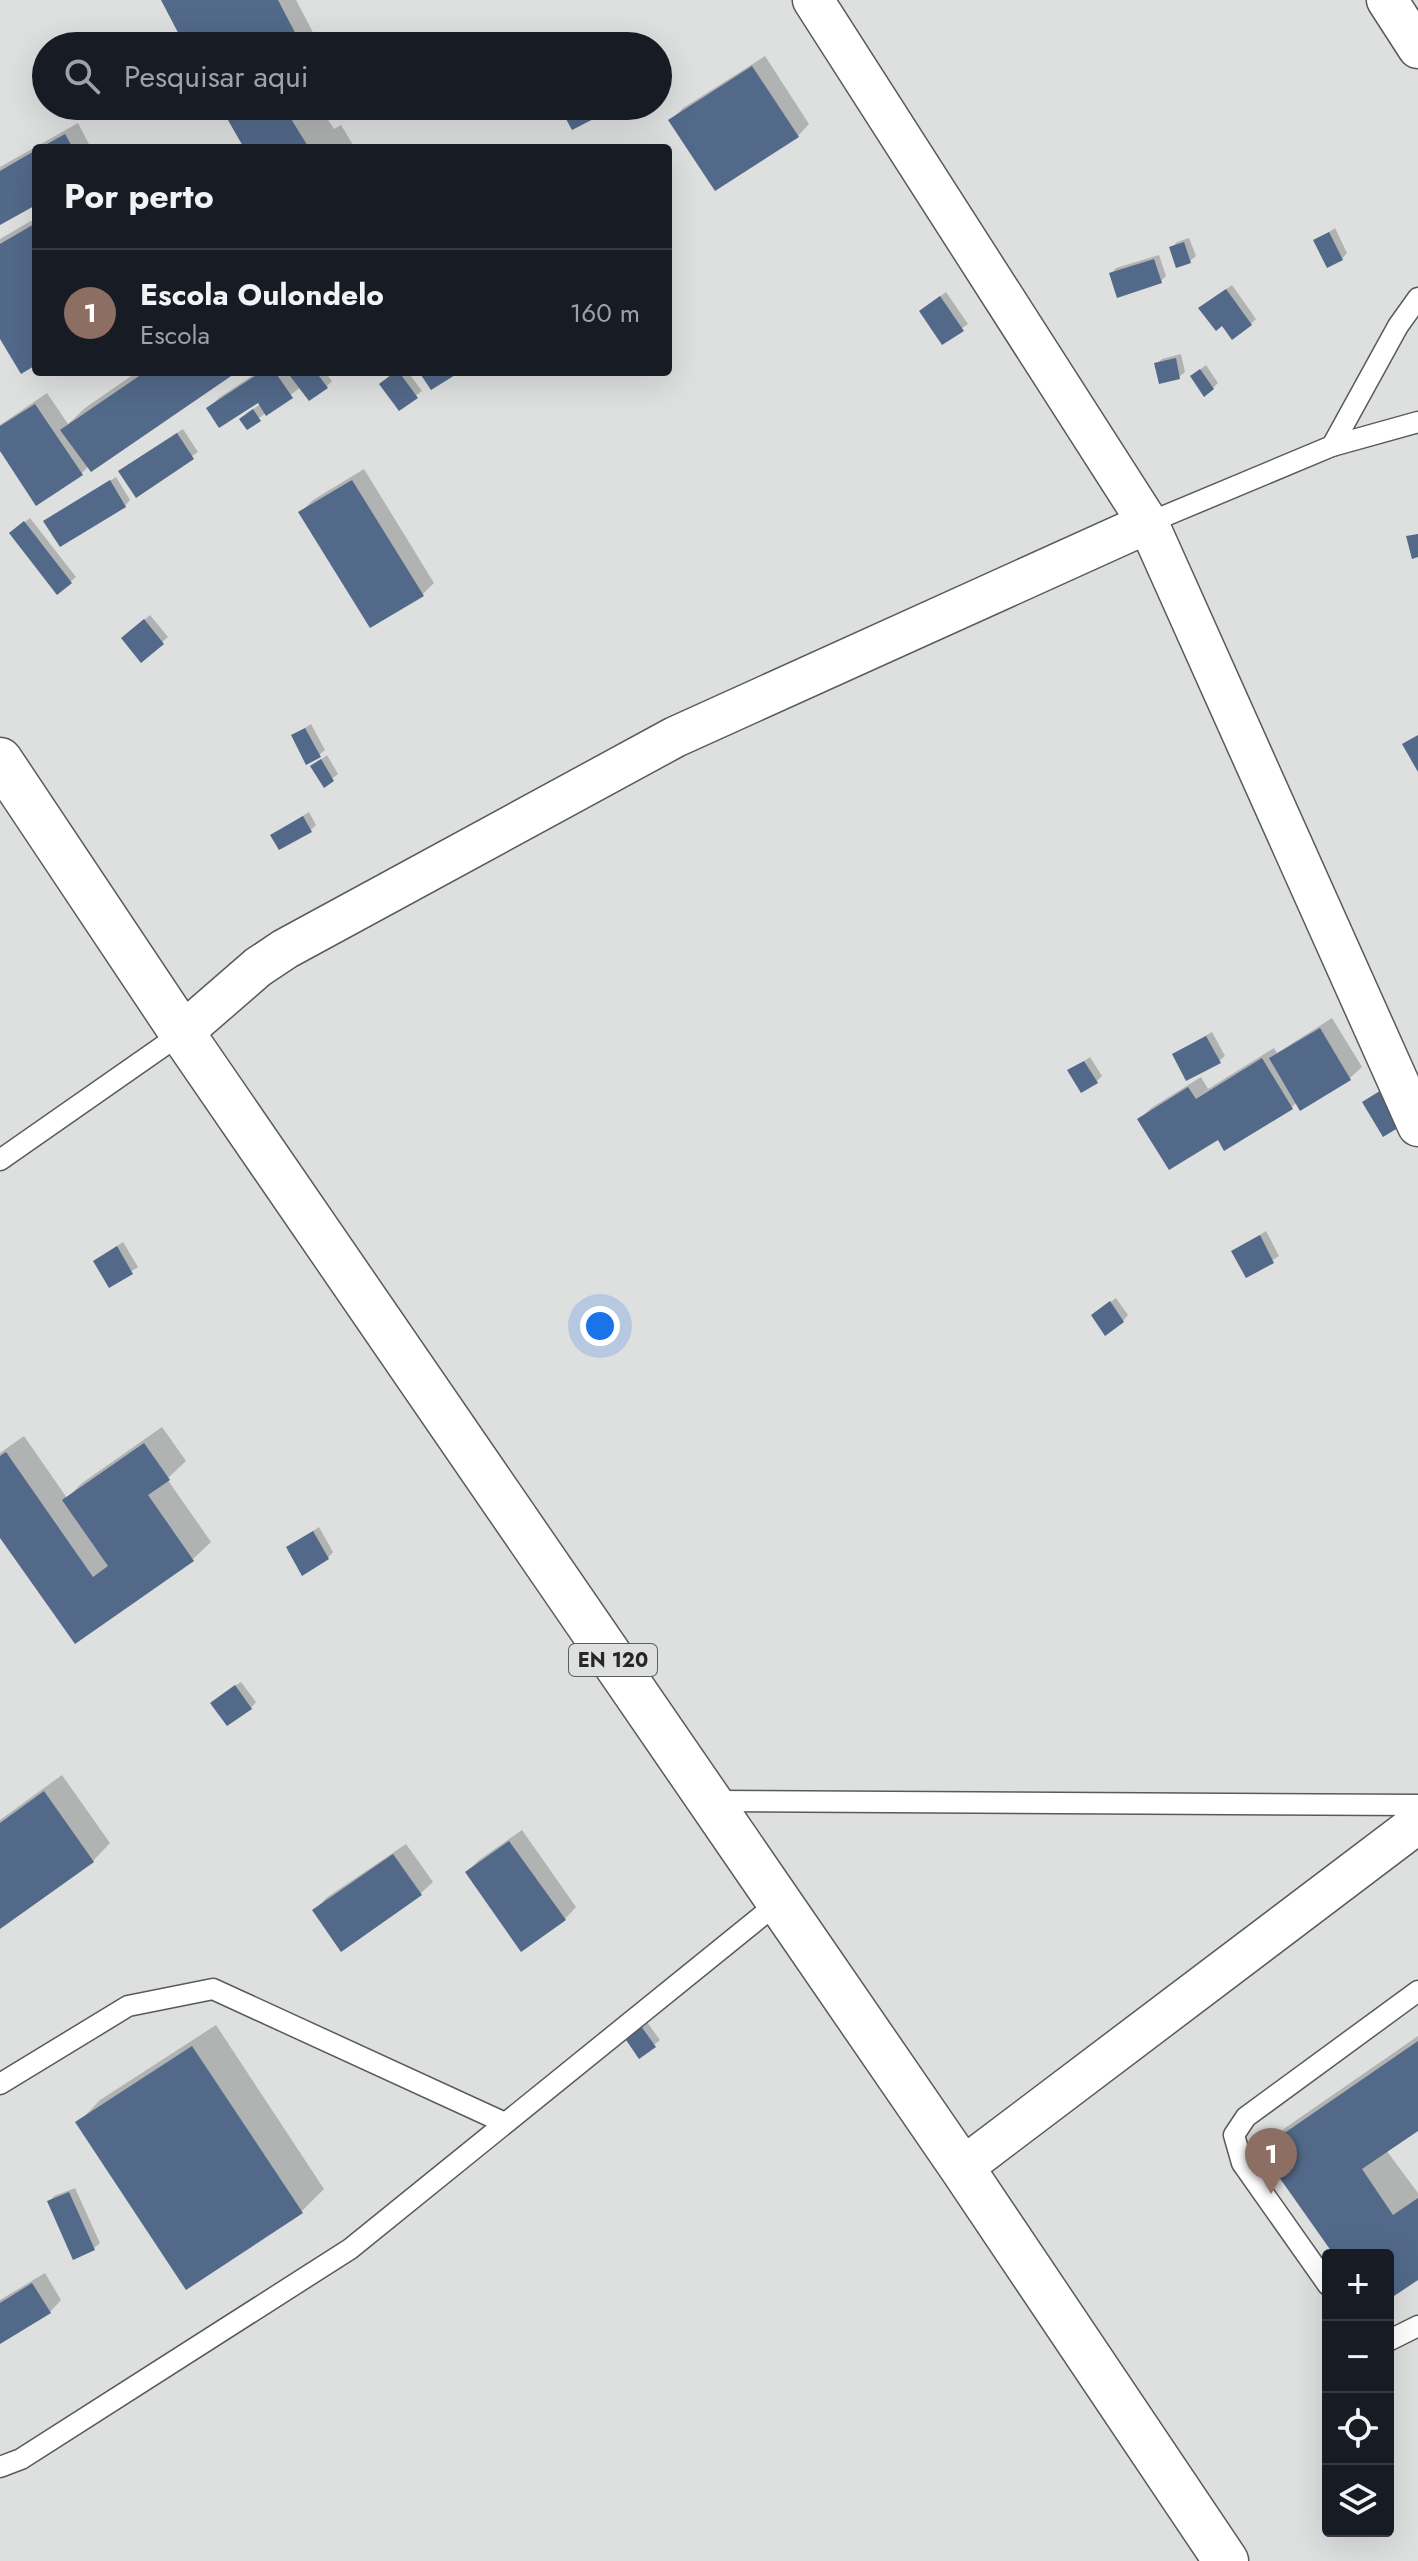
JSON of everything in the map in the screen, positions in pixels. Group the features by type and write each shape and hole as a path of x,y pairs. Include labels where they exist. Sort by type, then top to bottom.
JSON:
{"main road":[{"name":"EN 120","path":"0,760 182,1033 962,2168 1226,2561"}],"street":[{"path":"813,0 1148,523 1418,1126"},
{"path":"1387,0 1418,48"},
{"path":"182,1033 258,967 285,949 675,737 1148,523"},
{"path":"962,2168 1418,1823"}],"lane":[{"path":"1332,446 1398,326 1418,298"},
{"path":"1148,523 1332,446 1418,422"},
{"path":"0,1160 182,1033"},
{"path":"710,1801 1418,1805"},
{"path":"0,2467 21,2459 350,2249 779,1902"},
{"path":"0,2084 128,2006 213,1989 505,2123"},
{"path":"1322,2276 1242,2163 1234,2135 1246,2117 1418,1991"},
{"path":"1394,2338 1418,2326"}],"building":[{"path":"161,0 278,0 295,32 178,32"},
{"path":"752,66 799,137 715,191 668,120"},
{"path":"228,120 292,120 307,144 242,144"},
{"path":"567,120 591,120 572,130"},
{"path":"65,134 71,144 47,144"},
{"path":"32,152 32,207 0,225 0,171"},
{"path":"32,225 32,367 21,374 0,339 0,244"},
{"path":"1329,232 1343,260 1327,268 1313,240"},
{"path":"1184,242 1191,263 1176,268 1169,247"},
{"path":"1154,259 1162,283 1117,298 1109,273"},
{"path":"1226,289 1252,325 1232,340 1222,326 1216,331 1198,308"},
{"path":"940,296 964,331 942,345 919,311"},
{"path":"1176,358 1180,379 1159,384 1154,363"},
{"path":"1200,369 1214,389 1204,397 1190,376"},
{"path":"139,376 231,376 91,472 60,430"},
{"path":"255,376 278,376 293,398 266,416 258,403 219,428 206,408"},
{"path":"290,376 319,376 328,388 309,401"},
{"path":"390,376 402,376 418,398 399,411 379,384"},
{"path":"422,376 454,376 431,390"},
{"path":"35,404 83,475 36,506 0,451 0,426"},
{"path":"253,409 261,421 247,430 239,419"},
{"path":"177,433 194,459 136,498 118,471"},
{"path":"110,480 126,507 60,547 43,521"},
{"path":"352,480 424,596 370,628 298,512"},
{"path":"24,521 72,583 57,595 9,533"},
{"path":"1418,534 1418,557 1412,559 1406,536"},
{"path":"144,619 164,644 141,663 121,638"},
{"path":"305,728 321,757 306,765 291,735"},
{"path":"1418,735 1418,772 1402,744"},
{"path":"321,759 334,781 324,788 310,766"},
{"path":"303,816 312,832 279,850 270,835"},
{"path":"1320,1028 1351,1080 1300,1111 1269,1058"},
{"path":"1206,1036 1221,1063 1186,1081 1172,1054"},
{"path":"1262,1058 1293,1109 1224,1151 1218,1140 1169,1170 1137,1119 1188,1087 1196,1099"},
{"path":"1084,1061 1098,1083 1081,1093 1067,1070"},
{"path":"1383,1089 1406,1123 1383,1137 1362,1102"},
{"path":"1260,1235 1274,1263 1246,1278 1231,1251"},
{"path":"117,1246 133,1274 109,1288 93,1261"},
{"path":"1110,1301 1124,1322 1105,1336 1091,1315"},
{"path":"144,1443 170,1480 148,1495 194,1561 75,1644 0,1538 0,1456 6,1452 93,1577 108,1566 62,1500"},
{"path":"313,1531 329,1559 302,1576 286,1547"},
{"path":"235,1685 252,1709 227,1726 210,1703"},
{"path":"44,1791 94,1862 0,1929 0,1823"},
{"path":"509,1841 566,1920 521,1952 465,1872"},
{"path":"393,1854 422,1895 341,1952 312,1910"},
{"path":"638,2022 656,2047 639,2059 622,2034"},
{"path":"1418,2041 1418,2131 1362,2169 1393,2215 1418,2198 1418,2280 1394,2296 1394,2249 1330,2249 1260,2150"},
{"path":"192,2046 303,2213 186,2290 75,2122"},
{"path":"69,2192 95,2250 73,2260 47,2201"},
{"path":"32,2283 51,2313 0,2344 0,2303"}],"place":[{"name":"Escola Oulondelo","path":"1271,2194"}]}
